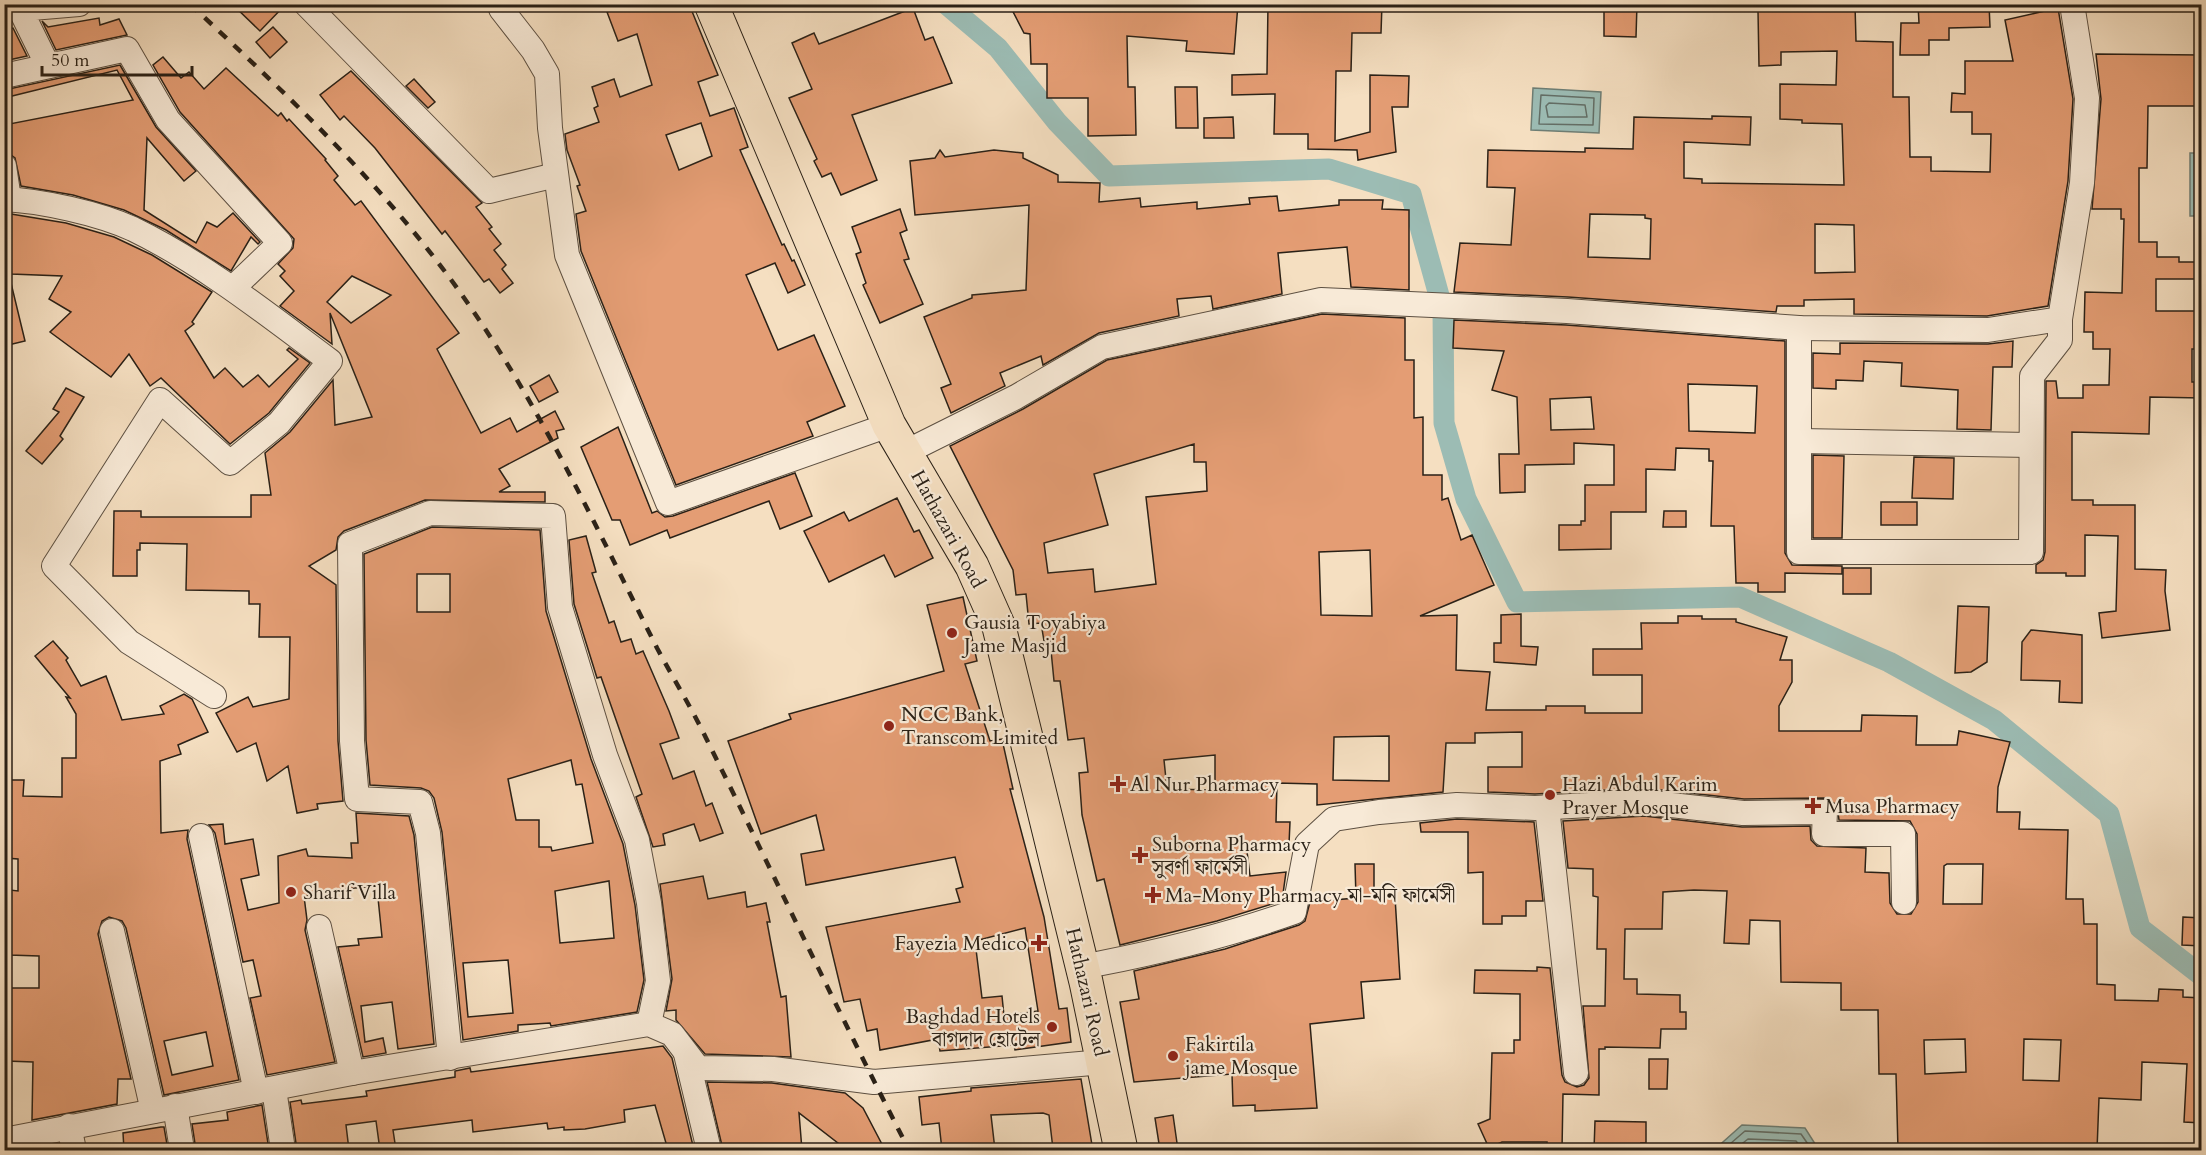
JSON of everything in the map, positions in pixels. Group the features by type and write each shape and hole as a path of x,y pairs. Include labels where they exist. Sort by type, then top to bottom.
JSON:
{"highway":[{"name":"Hathazari Road","path":"711,4 889,425 972,566 999,627 1103,1062 1121,1150"},
{"name":"Hathazari Road","path":"734,4 905,421 938,485 995,572 1021,641 1138,1150"}],"street":[{"path":"48,66 20,9 80,4"},
{"path":"306,4 489,191 556,175"},
{"path":"500,4 501,9 533,50 547,74 550,128 567,255 668,503 889,425"},
{"path":"1799,328 1799,552 2031,552 2032,376 2060,340 2060,319 2082,183 2087,98 2072,4"},
{"path":"4,76 127,49 168,120 279,243 232,288"},
{"path":"4,166 7,199 42,201 132,229 232,288 330,361 279,423 230,463 160,400 54,566 129,642 214,696"},
{"path":"918,446 1016,397 1102,347 1321,300 1464,304 1799,328 1988,330 2060,319"},
{"path":"1800,441 2030,445"},
{"path":"450,1058 428,833 420,802 357,799 352,741 350,544 430,513 553,516 560,607 602,744 637,840 647,893 658,981 649,1024"},
{"path":"1097,964 1180,947 1244,930 1294,912 1307,844 1334,819 1379,812 1457,805 1547,807 1644,802 1743,813 1825,812 1824,834 1904,834 1904,902"},
{"path":"1547,807 1576,1073"},
{"path":"201,836 265,1090 283,1150"},
{"path":"319,927 352,1073"},
{"path":"112,931 164,1108 182,1150"},
{"path":"4,1140 352,1073 649,1024 672,1034 698,1068 772,1069 874,1082 1103,1062"},
{"path":"685,1052 709,1150"},
{"path":"69,1126 74,1150"}],"water":[{"path":"1533,88 1601,92 1599,133 1531,130"},
{"path":"2190,153 2201,153 2201,216 2190,216"},
{"path":"1742,1125 1805,1128 1819,1150 1714,1150"}],"building":[{"path":"232,4 286,4 260,31"},
{"path":"628,4 689,4 718,75 698,82 710,116 734,108 748,147 740,150 782,245 784,244 792,261 794,260 805,285 788,293 775,263 746,275 778,350 814,335 845,406 807,422 813,436 676,485 581,251 576,214 586,211 577,186 580,185 567,150 565,134 599,122 594,108 598,106 592,87 614,79 620,97 652,85 637,34 618,41 607,12","holes":["701,123 712,156 679,170 666,135"]},
{"path":"1009,4 1132,4 1204,10 1204,4 1238,4 1234,54 1186,51 1187,41 1127,36 1128,87 1135,87 1136,135 1088,136 1088,98 1047,98 1047,64 1031,64 1030,34 1024,33"},
{"path":"1268,4 1382,4 1381,33 1352,33 1351,71 1336,71 1335,141 1370,132 1370,75 1409,76 1408,107 1392,107 1396,152 1358,160 1357,150 1308,149 1308,134 1274,134 1275,94 1232,95 1232,75 1267,74"},
{"path":"1604,4 1637,4 1636,37 1604,36"},
{"path":"1918,4 1989,4 1990,27 1949,28 1949,40 1929,40 1929,55 1900,55 1901,23 1919,23"},
{"path":"1830,5 1855,5 1856,41 1893,42 1893,97 1909,97 1910,157 1931,157 1931,171 1990,172 1991,134 1972,134 1972,112 1951,112 1952,93 1965,94 1965,61 2013,61 2005,20 2058,8 2073,99 2068,181 2048,306 1987,316 1854,314 1854,299 1804,300 1804,306 1777,306 1776,312 1568,297 1454,292 1460,243 1511,245 1515,188 1487,187 1488,150 1585,152 1585,148 1633,149 1634,117 1712,119 1712,116 1751,117 1750,145 1684,142 1684,178 1702,179 1702,183 1844,185 1842,124 1802,123 1802,120 1780,119 1780,84 1836,85 1837,51 1781,52 1781,65 1759,66 1758,11 1830,9","holes":["1590,214 1645,215 1645,218 1651,219 1650,259 1588,257","1815,224 1854,225 1855,272 1815,273"]},
{"path":"913,8 925,40 933,37 952,83 852,115 877,180 841,195 831,173 822,177 814,161 817,159 789,98 812,89 792,43 814,33 819,44"},
{"path":"99,18 100,25 119,19 127,35 56,50 42,21 48,27"},
{"path":"273,27 287,42 270,58 256,42"},
{"path":"13,28 27,56 4,61 4,30"},
{"path":"2096,54 2202,55 2201,106 2148,106 2147,168 2139,168 2139,242 2157,242 2157,257 2179,257 2179,262 2202,262 2202,279 2156,279 2156,311 2202,311 2202,349 2192,349 2192,382 2202,382 2202,398 2150,397 2149,434 2072,432 2072,500 2093,500 2093,505 2135,505 2135,569 2166,570 2165,591 2170,630 2102,638 2099,613 2116,611 2118,536 2085,535 2085,576 2066,576 2066,573 2036,573 2036,565 2043,560 2045,552 2046,381 2056,381 2058,398 2083,398 2083,385 2109,385 2110,349 2093,349 2093,332 2084,332 2085,292 2122,293 2124,219 2121,219 2121,209 2092,209 2101,99"},
{"path":"163,57 181,78 189,72 204,89 226,68 278,116 281,113 287,121 289,119 326,159 338,176 334,180 355,205 361,201 459,333 437,349 481,433 510,418 517,432 555,411 564,429 556,431 558,438 499,469 510,486 499,492 545,492 545,502 425,500 344,531 338,537 336,550 309,566 336,585 338,741 343,801 317,804 318,809 297,813 288,766 267,781 256,743 237,752 216,713 248,697 253,707 289,699 290,637 259,637 260,604 249,604 249,591 186,590 187,544 140,543 140,550 137,550 137,576 113,576 114,511 141,511 141,517 251,517 251,495 271,495 265,453 290,432 333,380 335,425 372,417 330,313 332,344 280,306 294,291 280,276 285,271 278,264 293,248 294,239 180,112 153,65","holes":["352,276 391,295 351,323 327,302"]},
{"path":"120,65 156,127 196,171 184,181 147,138 144,210 196,243 207,222 217,227 233,213 260,242 258,244 251,237 231,271 166,230 124,210 73,195 21,186 15,158 7,152 4,125 133,100 117,70 4,98 4,90"},
{"path":"351,71 482,203 476,207 492,227 489,229 501,244 494,250 506,265 502,269 513,283 500,293 489,279 484,282 445,231 442,234 375,148 344,116 340,120 320,95"},
{"path":"414,79 435,102 428,108 406,86"},
{"path":"1175,87 1197,87 1198,128 1176,128"},
{"path":"1233,117 1234,138 1204,138 1204,118"},
{"path":"940,150 945,157 994,150 1023,153 1023,158 1058,175 1058,182 1100,183 1099,202 1140,198 1141,207 1197,202 1197,209 1250,204 1249,198 1277,196 1279,211 1339,205 1339,200 1383,200 1382,209 1409,210 1409,290 1351,287 1347,247 1278,253 1282,294 1213,309 1211,296 1177,299 1179,316 1099,333 1043,365 1041,356 1000,373 1005,386 951,413 941,388 951,384 924,317 972,298 972,295 1026,290 1029,205 915,215 910,161 935,158"},
{"path":"900,209 907,230 900,233 909,259 904,260 923,304 880,323 863,285 866,283 856,254 861,252 852,227"},
{"path":"11,214 66,223 114,237 152,255 212,292 192,322 194,324 185,331 214,378 225,368 243,387 258,375 269,387 298,359 287,350 289,348 310,363 269,413 230,444 161,378 150,386 129,354 111,377 50,332 71,312 49,299 62,276 11,274 5,241 10,241"},
{"path":"4,283 11,283 25,341 4,346"},
{"path":"1322,314 1405,318 1405,360 1414,360 1414,418 1423,417 1423,475 1442,475 1442,500 1448,498 1461,540 1472,535 1494,585 1420,616 1457,615 1456,670 1490,672 1486,710 1546,710 1546,706 1585,706 1585,713 1642,713 1642,675 1593,675 1593,649 1642,649 1641,623 1678,623 1678,616 1702,616 1702,619 1736,619 1736,622 1787,637 1780,660 1792,660 1792,682 1779,706 1779,731 1861,731 1862,715 1917,716 1916,745 1957,745 1959,731 2010,742 1998,787 1997,812 2020,812 2019,829 2068,830 2066,899 2083,899 2084,924 2097,924 2097,984 2115,985 2115,1000 2158,1001 2159,989 2183,990 2183,997 2202,998 2202,1123 2184,1122 2187,1064 2142,1062 2141,1100 2099,1098 2097,1150 1898,1150 1896,1074 1879,1074 1878,1010 1841,1010 1841,983 1781,982 1780,921 1750,920 1749,944 1724,943 1727,891 1694,890 1663,892 1662,929 1625,929 1624,979 1637,979 1637,994 1680,995 1680,1012 1686,1012 1686,1029 1661,1029 1660,1048 1605,1047 1605,1049 1599,1049 1599,1095 1563,1094 1562,1150 1547,1150 1547,1142 1502,1142 1489,1148 1478,1124 1490,1119 1492,1053 1514,1053 1514,1040 1520,1040 1520,994 1474,993 1475,970 1537,971 1537,967 1550,968 1562,1075 1565,1082 1577,1087 1584,1085 1589,1078 1583,1006 1605,1006 1606,949 1597,949 1598,897 1593,896 1593,869 1568,868 1563,821 1644,816 1742,827 1810,826 1811,840 1817,846 1866,848 1865,872 1889,873 1890,903 1897,914 1911,914 1918,902 1917,834 1910,821 1839,820 1837,805 1825,798 1744,799 1643,788 1535,794 1488,792 1488,767 1522,767 1522,732 1475,733 1475,743 1446,743 1443,792 1317,805 1317,784 1277,783 1276,822 1290,822 1289,844 1246,843 1250,876 1286,872 1282,901 1217,921 1120,945 1104,879 1097,881 1082,815 1079,773 1088,772 1084,738 1068,740 1060,681 1054,681 1050,640 1044,641 1041,623 1029,624 1026,594 1016,595 1013,570 950,446 1023,409 1107,360","holes":["1194,444 1194,462 1206,462 1207,491 1146,497 1156,584 1095,592 1093,569 1048,573 1044,543 1108,525 1094,474","1370,550 1372,616 1321,615 1319,552","1389,736 1389,781 1333,780 1334,737","1215,755 1215,790 1167,789 1164,760","1947,864 1983,864 1982,904 1943,904 1944,866","1965,1039 1966,1072 1925,1074 1924,1040","2024,1039 2061,1040 2059,1081 2023,1080"]},
{"path":"1454,320 1566,325 1785,341 1785,553 1792,565 1842,566 1842,574 1785,573 1785,592 1758,592 1758,583 1736,583 1734,526 1711,526 1713,461 1709,461 1709,449 1676,448 1675,470 1646,469 1646,512 1611,512 1611,549 1559,550 1559,525 1581,525 1581,521 1585,521 1585,485 1614,485 1614,445 1574,443 1574,464 1525,465 1525,492 1500,493 1499,454 1519,454 1517,397 1492,390 1504,351 1453,348","holes":["1688,384 1757,386 1755,433 1689,431","1591,397 1594,429 1551,430 1550,399"]},
{"path":"2013,341 2012,367 1993,367 1991,430 1957,429 1958,390 1901,386 1902,363 1864,361 1863,381 1836,380 1836,389 1813,388 1813,353 1840,354 1840,343 1988,344"},
{"path":"549,375 558,392 539,402 530,386"},
{"path":"66,388 84,397 60,436 63,439 42,464 26,451 59,412 53,409"},
{"path":"618,427 652,513 657,511 665,517 673,516 795,473 812,516 780,529 769,501 670,538 667,530 630,545 620,520 612,520 581,447"},
{"path":"1813,455 1844,456 1842,538 1813,538"},
{"path":"1914,457 1954,458 1953,499 1912,498"},
{"path":"897,498 914,532 919,530 933,558 895,577 884,555 829,582 804,531 844,512 849,521"},
{"path":"1881,502 1917,502 1917,525 1881,525"},
{"path":"1664,511 1686,511 1686,527 1663,527"},
{"path":"432,527 540,530 546,611 591,759 623,844 635,905 644,980 637,1012 551,1026 550,1023 518,1025 518,1031 463,1040 442,832 434,798 429,791 421,788 370,785 366,740 364,554","holes":["417,574 450,574 450,612 417,612","571,760 576,785 582,784 593,843 552,851 551,847 539,847 539,820 516,820 508,779","609,881 614,938 560,943 555,891","508,960 513,1013 468,1017 463,963"]},
{"path":"586,536 596,572 592,573 609,623 614,621 621,642 631,639 636,654 643,651 679,738 660,744 673,779 694,771 706,806 712,803 723,833 700,841 694,824 663,834 665,845 653,847 636,797 642,794 601,677 597,678 574,604 569,540"},
{"path":"1843,568 1871,568 1871,594 1843,594"},
{"path":"963,597 977,661 965,664 990,741 1002,739 1013,789 1010,789 1044,917 1059,1009 1067,1008 1071,1042 1015,1050 1014,1045 940,1051 938,1039 880,1050 877,1029 867,1031 860,999 844,1002 826,927 960,902 956,889 963,887 955,857 806,885 801,854 824,850 816,815 761,834 728,741 791,719 789,714 944,671 927,605","holes":["1025,928 1038,1011 1004,1016 1002,996 982,998 975,941"]},
{"path":"1958,606 1989,607 1987,662 1971,672 1955,673"},
{"path":"1521,614 1521,646 1538,647 1536,665 1494,662 1494,643 1501,643 1501,615"},
{"path":"2031,630 2082,635 2082,703 2059,702 2060,681 2021,680 2022,642"},
{"path":"53,641 68,658 66,660 81,686 106,676 122,720 164,714 160,706 184,694 192,699 208,732 178,745 181,754 160,761 161,833 188,830 187,839 239,1080 164,1095 126,928 122,921 109,917 102,921 98,934 131,1079 118,1079 117,1104 32,1120 33,1062 6,1061 4,1052 4,988 39,988 39,956 9,955 10,890 18,891 18,859 5,858 6,780 24,780 23,796 62,797 62,758 76,758 76,714 66,697 70,698 35,656","holes":["206,1032 213,1066 172,1075 164,1041"]},
{"path":"356,813 409,816 414,835 434,1044 398,1049 392,1002 361,1006 365,1042 383,1038 386,1053 363,1057 338,947 359,945 358,939 382,937 376,886 334,890 334,896 304,896 307,920 305,930 335,1062 267,1075 250,998 261,996 253,960 243,962 215,833 209,825 223,824 225,844 253,839 259,875 241,879 248,910 279,903 278,856 306,849 308,856 352,858 351,843 358,843"},
{"path":"1457,819 1534,822 1543,901 1526,901 1526,916 1502,916 1502,924 1483,924 1483,872 1468,873 1468,832 1421,832 1420,823"},
{"path":"1355,864 1374,864 1374,898 1395,897 1400,979 1361,982 1364,1018 1310,1024 1317,1108 1255,1111 1255,1105 1233,1106 1232,1074 1134,1082 1120,1002 1139,999 1134,971 1225,949 1299,925 1305,921 1310,902 1356,898"},
{"path":"703,876 708,899 745,892 747,907 766,903 770,922 767,922 781,997 786,996 791,1057 705,1054 676,1020 676,1010 666,1011 672,979 660,884"},
{"path":"2183,917 2202,918 2202,946 2182,945"},
{"path":"663,1046 672,1058 694,1150 668,1150 655,1105 624,1110 625,1122 585,1129 564,1130 564,1127 548,1129 547,1123 473,1132 472,1120 393,1130 396,1150 380,1150 376,1121 346,1125 349,1150 297,1150 290,1102 301,1100 302,1104 367,1096 366,1091 455,1077 455,1071 470,1068 471,1072"},
{"path":"1649,1059 1668,1059 1667,1089 1649,1089"},
{"path":"1081,1079 1092,1145 1053,1149 1049,1115 1043,1113 991,1115 995,1150 942,1150 939,1123 922,1125 919,1097 971,1091 971,1088"},
{"path":"707,1082 772,1083 845,1093 863,1108 885,1150 847,1150 799,1113 802,1150 723,1150"},
{"path":"262,1105 269,1150 196,1150 192,1124 228,1120 227,1112"},
{"path":"1173,1115 1178,1150 1160,1150 1155,1118"},
{"path":"1595,1121 1646,1122 1646,1143 1641,1143 1642,1150 1594,1150"},
{"path":"164,1127 168,1150 124,1150 123,1133"}],"waterway":[{"path":"946,4 998,48 1057,122 1109,176 1329,169 1411,194 1443,310 1444,423 1466,499 1517,602 1740,597 1889,662 1994,720 2109,814 2140,928 2202,976"}],"railway":[{"path":"190,4 293,102 358,169 420,240 480,321 561,458 657,648 700,726 909,1150"}],"place":[{"name":"Gausia Toyabiya Jame Masjid","path":"952,633"},
{"name":"NCC Bank, Transcom Limited","path":"889,726"},
{"name":"Al Nur Pharmacy","path":"1118,784"},
{"name":"Hazi Abdul Karim Prayer Mosque","path":"1550,795"},
{"name":"Musa Pharmacy","path":"1813,806"},
{"name":"Suborna Pharmacy সুবর্ণা ফার্মেসী","path":"1140,855"},
{"name":"Sharif Villa","path":"291,892"},
{"name":"Ma-Mony Pharmacy মা-মনি ফার্মেসী","path":"1153,895"},
{"name":"Fayezia Medico","path":"1039,943"},
{"name":"Baghdad Hotels বাগদাদ হোটেল","path":"1052,1027"},
{"name":"Fakirtila jame Mosque","path":"1173,1056"}]}
